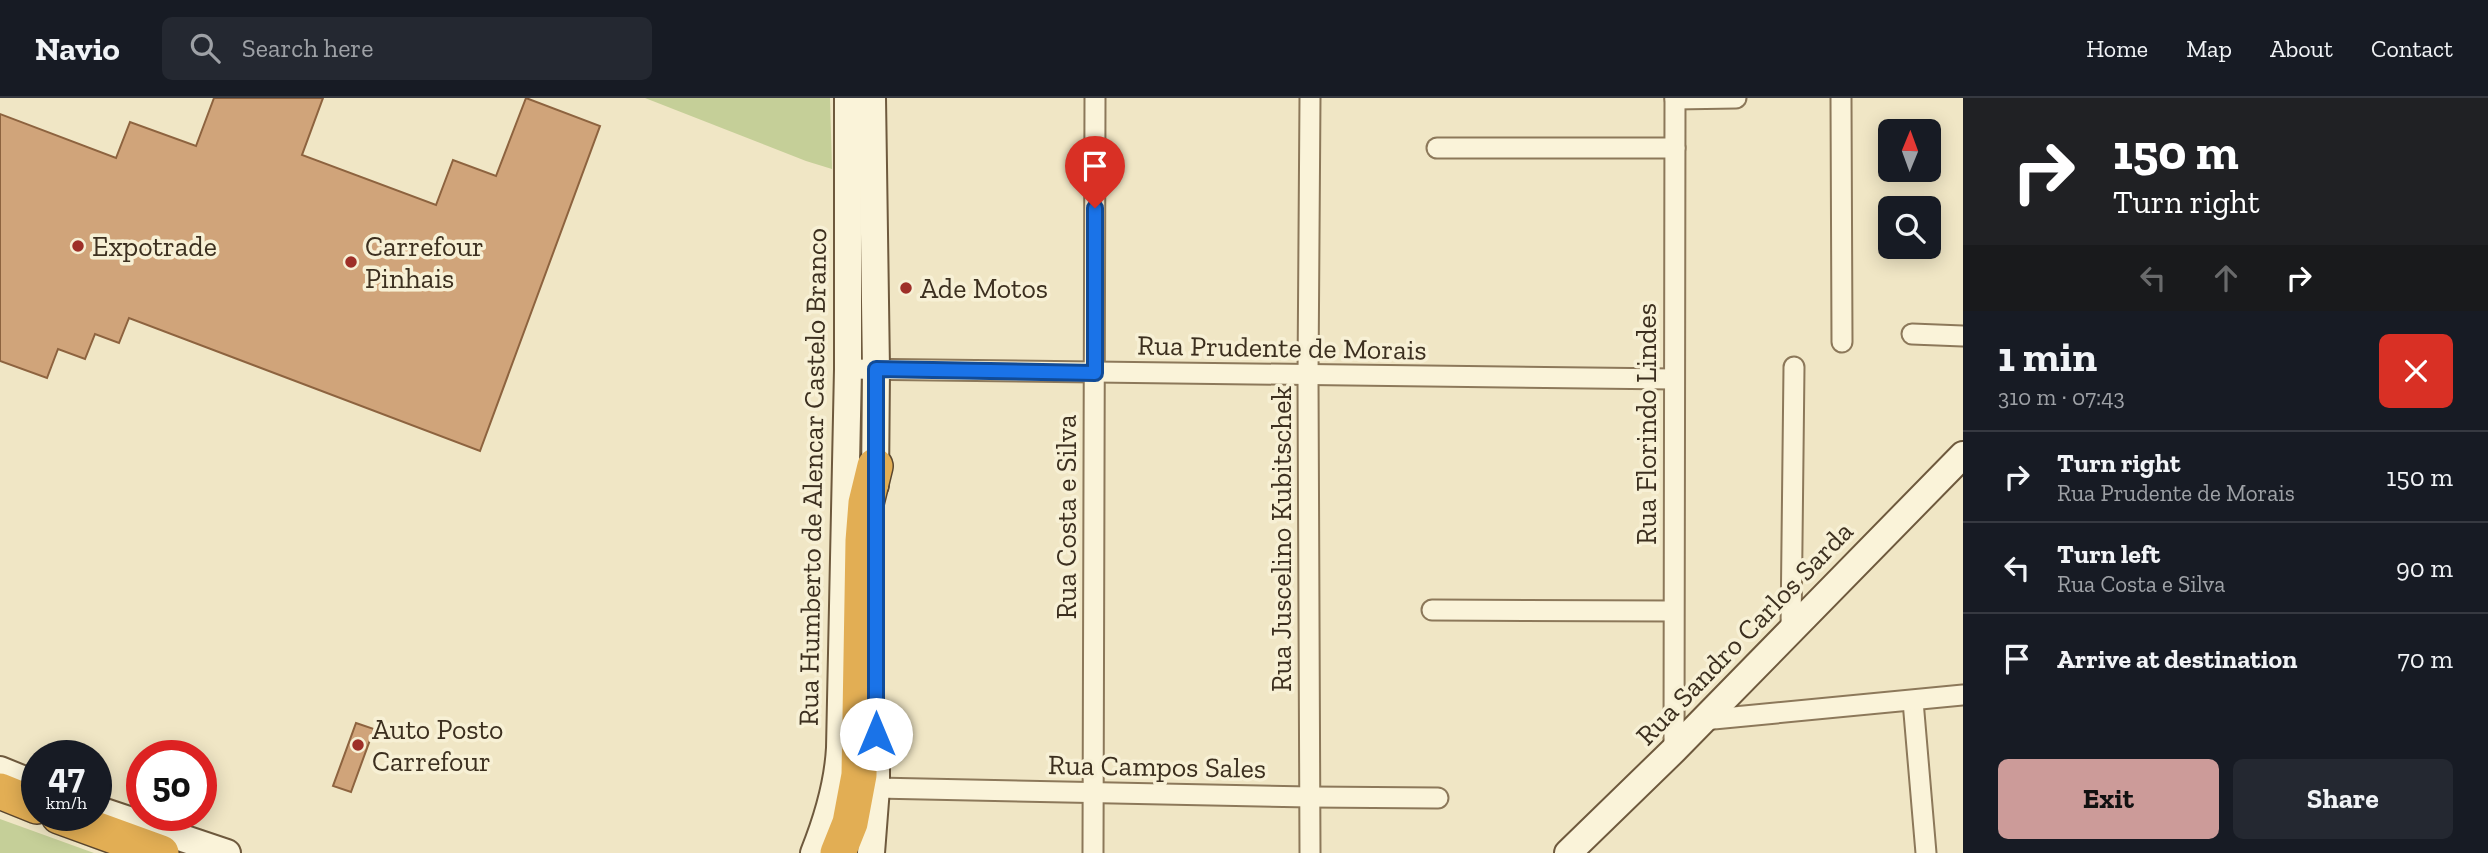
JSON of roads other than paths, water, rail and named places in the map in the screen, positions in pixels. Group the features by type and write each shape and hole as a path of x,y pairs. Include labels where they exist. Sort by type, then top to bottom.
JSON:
{"highway":[{"path":"838,853 850,823 859,775 863,541 866,503 875,466"},
{"path":"0,791 21,800"},
{"path":"100,831 161,853"}],"main road":[{"name":"Rua Humberto de Alencar Castelo Branco","path":"814,853 827,821 839,772 848,369 848,98"},
{"name":"Rua Humberto de Alencar Castelo Branco","path":"871,853 876,788 876,369 872,98"},
{"name":"Rua Sandro Carlos Sarda","path":"1568,853 1674,750 1963,456"},
{"path":"0,770 21,779"},
{"path":"112,813 228,853"}],"street":[{"name":"Rua Costa e Silva","path":"1093,853 1096,98"},
{"name":"Rua Juscelino Kubitschek","path":"1310,98 1310,853"},
{"path":"1675,98 1735,98"},
{"name":"Rua Florindo Lindes","path":"1674,750 1675,98"},
{"path":"1841,98 1842,342"},
{"path":"1437,148 1675,148"},
{"path":"1912,334 1963,336"},
{"path":"1791,629 1794,367"},
{"name":"Rua Prudente de Morais","path":"848,369 1674,379"},
{"path":"1432,610 1673,611"},
{"path":"1703,720 1963,695"},
{"path":"1913,701 1926,853"},
{"name":"Rua Campos Sales","path":"876,788 1438,798"}],"place":[{"name":"Expotrade","path":"78,246"},
{"name":"Carrefour Pinhais","path":"351,262"},
{"name":"Ade Motos","path":"906,288"},
{"name":"Auto Posto Carrefour","path":"358,745"}]}
